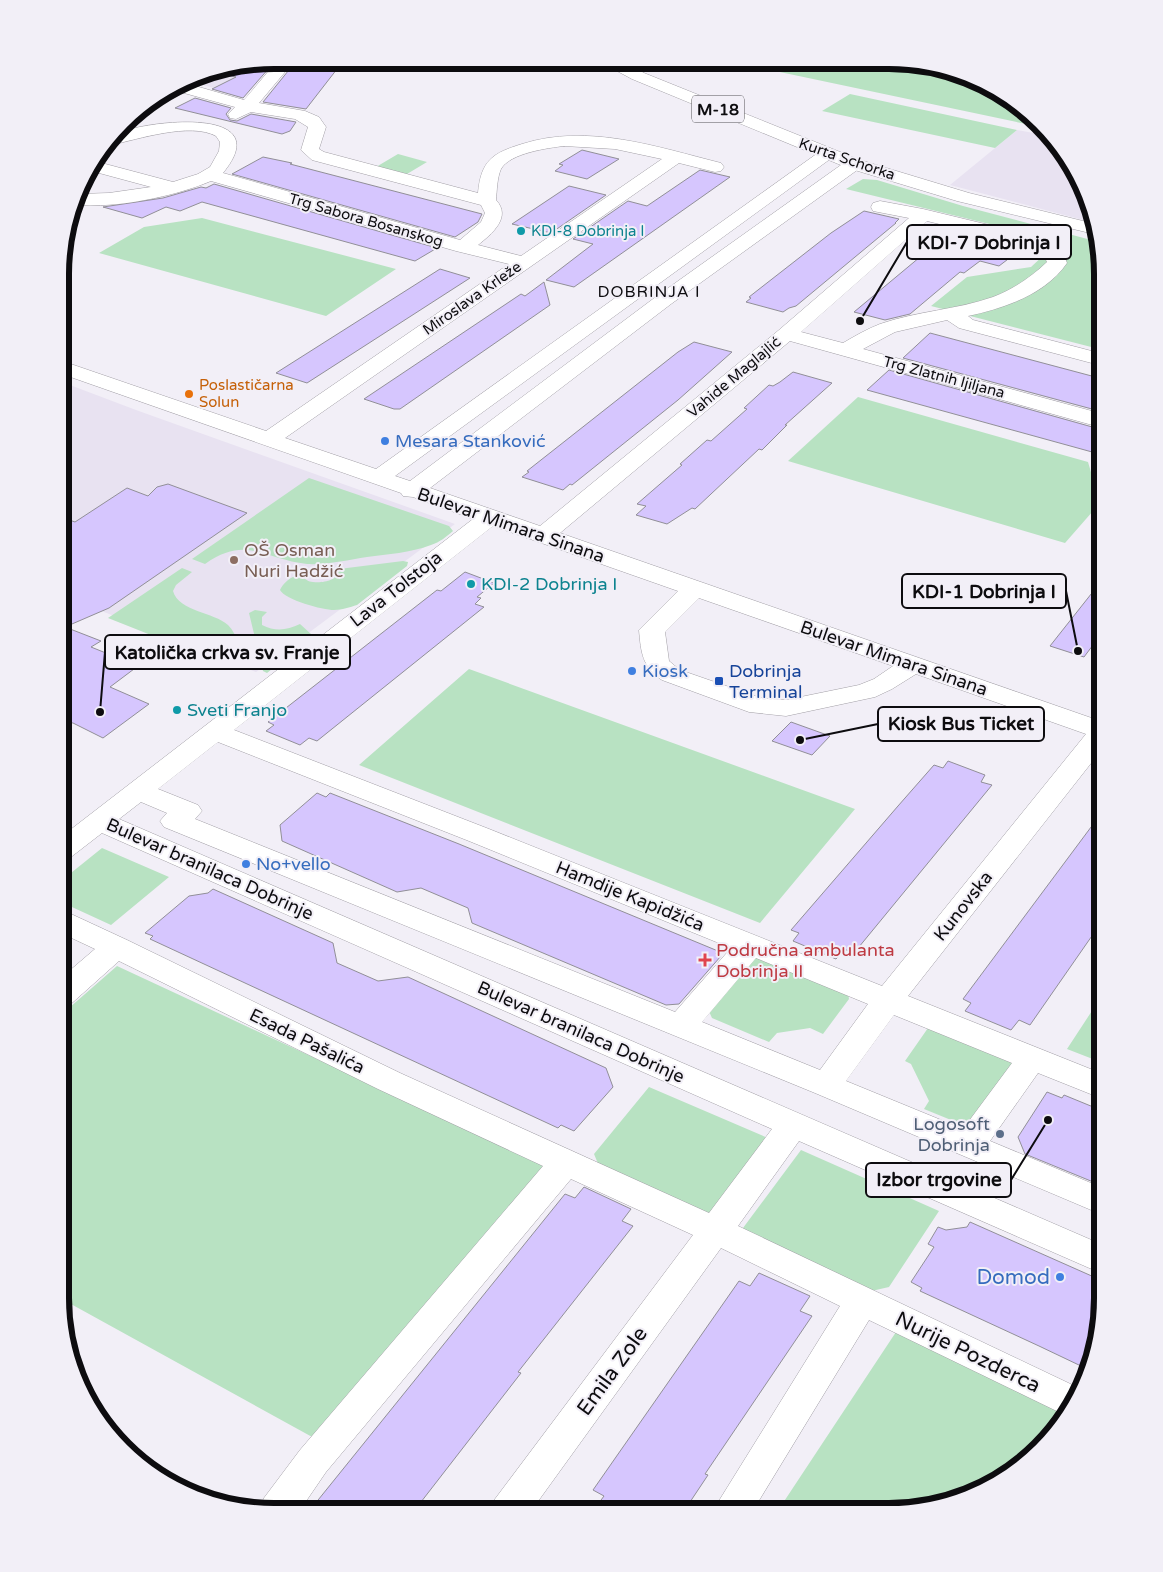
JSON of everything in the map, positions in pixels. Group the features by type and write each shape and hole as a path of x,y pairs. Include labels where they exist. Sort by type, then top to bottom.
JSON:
{"street":[{"path":"215,129 248,106 279,69"},
{"name":"Kurta Schorka","path":"625,69 854,164 963,196 1089,228"},
{"path":"187,88 248,106 299,115 313,121 317,127 310,150 318,156 486,201 494,206 493,219 481,233 463,247"},
{"path":"83,200 119,198 173,187 209,175 219,167 229,144 224,133 215,129 176,128 121,138"},
{"path":"486,201 491,171 498,160 534,145 559,141 619,145 715,167"},
{"path":"378,478 828,154"},
{"name":"Miroslava Krleže","path":"269,439 674,158"},
{"path":"411,491 664,300 854,164"},
{"path":"98,168 173,187"},
{"name":"Trg Sabora Bosanskog","path":"209,175 463,247 524,262"},
{"path":"846,350 871,335 894,326 953,315 1010,298 1057,264 1056,258 1045,246 1036,242 923,215 880,207"},
{"name":"Vahide Maglajlić","path":"542,536 786,334 923,215"},
{"path":"953,315 966,324 1094,358"},
{"name":"Trg Zlatnih ljiljana","path":"786,334 1094,419"},
{"name":"Bulevar Mimara Sinana","path":"69,370 1094,728"},
{"name":"Lava Tolstoja","path":"138,791 212,731 490,517"},
{"path":"694,589 652,630 654,661 660,669 671,675 758,706 786,708 866,691 883,684 913,665"},
{"name":"Hamdije Kapidžića","path":"212,731 488,838 1094,1083"},
{"name":"Kunovska","path":"826,1084 888,1000 1094,742"},
{"name":"Bulevar branilaca Dobrinje","path":"1094,1198 826,1084 174,821 188,811 138,791 99,821 1094,1257"},
{"path":"69,845 99,821"},
{"name":"Esada Pašalića","path":"69,925 389,1081 715,1230"},
{"path":"681,1026 750,945"},
{"path":"69,987 116,946"},
{"path":"969,1145 1032,1058"},
{"name":"Emila Zole","path":"515,1503 793,1125"},
{"path":"283,1503 313,1461 566,1162"},
{"name":"Nurije Pozderca","path":"715,1230 1068,1400"},
{"path":"738,1503 862,1301"}],"shaded area":[{"path":"265,69 250,87 229,92 197,83 234,73"},
{"path":"1017,130 1038,134 1052,149 1067,171 1079,195 1087,221 950,185"},
{"name":"OŠ Osman Nuri Hadžić","path":"69,385 455,524 256,672 69,598"}],"green space":[{"path":"766,69 903,69 929,73 968,84 992,96 1014,111 1027,123"},
{"path":"850,94 1017,130 995,148 822,111"},
{"path":"398,154 427,162 407,174 376,167"},
{"path":"863,179 877,180 963,206 1091,240 1094,260 1094,348 931,306 967,277 1031,267 1059,241 846,189"},
{"path":"202,218 396,269 326,316 99,253 144,227"},
{"path":"858,397 1088,462 1094,482 1094,510 1065,543 788,461"},
{"path":"309,478 449,526 453,531 437,542 423,548 330,563 307,564 292,562 256,551 245,550 220,555 205,564 192,559"},
{"path":"408,562 407,566 357,605 343,609 329,610 305,604 283,594 280,590 286,582 296,576 311,582 325,581 333,579 339,569"},
{"path":"182,568 192,572 176,585 173,591 177,598 189,608 214,617 228,625 237,639 245,665 239,670 108,618"},
{"path":"255,610 267,612 262,617 262,625 272,629 281,629 291,628 300,624 311,634 305,642 267,673 263,671 249,613"},
{"path":"469,669 855,809 760,923 359,765"},
{"path":"102,848 169,877 111,925 69,906 69,875"},
{"path":"765,956 847,989 849,999 823,1034 810,1028 777,1033 769,1042 712,1018 707,1007 746,958"},
{"path":"117,966 545,1165 314,1438 69,1303 69,1008"},
{"path":"1094,1008 1094,1060 1067,1049"},
{"path":"928,1028 1027,1062 978,1131 924,1109 929,1101 911,1064 905,1061"},
{"path":"649,1087 768,1138 710,1216 599,1166 594,1154"},
{"path":"801,1150 939,1211 889,1287 867,1292 740,1232"},
{"path":"896,1332 1060,1411 1034,1443 1014,1461 992,1476 968,1488 929,1499 903,1503 783,1503"}],"building":[{"path":"268,69 243,98 212,89 236,77 226,75"},
{"path":"290,69 337,69 306,109 263,102"},
{"path":"195,98 231,108 226,114 230,120 237,121 251,114 296,122 290,131 282,134 175,108"},
{"path":"582,150 619,159 587,179 555,171 563,165 559,164"},
{"path":"263,157 482,214 478,222 455,237 232,174"},
{"path":"700,170 730,177 574,287 546,280 593,244 573,239 628,201 647,206"},
{"path":"214,184 437,248 415,261 202,202 180,211 166,207 142,218 103,207 163,198 201,187 206,188"},
{"path":"569,186 606,195 551,233 512,224"},
{"path":"864,211 899,219 796,306 783,312 746,302 751,298 749,297 831,233"},
{"path":"990,242 1020,250 999,266 980,261 964,273 960,272 910,314 885,320 854,312 920,257 929,259 937,253 947,256 955,250 973,255"},
{"path":"440,269 470,278 307,383 276,373"},
{"path":"544,282 550,305 400,409 394,409 364,399 521,294 525,296"},
{"path":"930,333 1094,377 1094,410 903,358"},
{"path":"694,342 732,352 678,400 572,485 570,484 563,490 522,477 529,472 527,471 678,352"},
{"path":"889,370 1094,427 1094,453 867,390"},
{"path":"793,372 832,383 785,425 787,425 762,450 759,449 695,509 692,508 667,524 636,515 646,506 637,504 682,465 680,464 707,440 711,441 747,409 744,408 769,385 773,386"},
{"path":"168,484 247,513 109,608 69,625 69,520 75,522 127,488 148,496 157,487"},
{"path":"465,572 494,583 477,597 481,598 475,604 484,607 317,741 309,738 300,745 266,731 274,725 268,722 437,590 441,591"},
{"path":"1094,590 1094,645 1084,657 1050,646"},
{"path":"69,629 101,641 91,647 138,666 110,687 149,704 103,738 69,722"},
{"path":"791,722 830,736 812,755 772,741"},
{"path":"948,761 985,775 981,782 992,785 854,953 844,949 836,959 793,941 799,933 791,930 934,765 943,768"},
{"path":"317,793 326,797 330,793 459,844 718,951 716,954 721,956 679,1004 666,1005 472,923 468,908 421,888 397,892 282,841 280,825"},
{"path":"1094,823 1094,933 1030,1025 1019,1020 1011,1030 965,1011 971,1003 963,999"},
{"path":"213,889 333,943 337,963 378,981 408,977 606,1068 613,1087 574,1131 561,1125 558,1128 150,939 153,936 145,933 189,896 208,893"},
{"path":"1047,1092 1062,1098 1064,1095 1094,1107 1094,1182 1025,1154 1018,1137"},
{"path":"584,1187 631,1209 622,1221 633,1226 518,1372 521,1373 420,1503 316,1503 565,1194 575,1198"},
{"path":"970,1222 1094,1277 1094,1312 1087,1351 1081,1366 920,1291 922,1288 911,1282 934,1247 928,1244 938,1227 946,1230 967,1227"},
{"path":"759,1273 810,1296 800,1311 812,1316 705,1474 708,1475 689,1503 599,1503 604,1496 593,1490 739,1281 750,1286"}],"place":[{"name":"KDI-8 Dobrinja I","path":"521,231"},
{"name":"KDI-7 Dobrinja I","path":"860,321"},
{"name":"Poslastičarna Solun","path":"189,394"},
{"name":"Mesara Stanković","path":"385,441"},
{"name":"OŠ Osman Nuri Hadžić","path":"234,560"},
{"name":"KDI-2 Dobrinja I","path":"471,584"},
{"name":"KDI-1 Dobrinja I","path":"1078,651"},
{"name":"Kiosk","path":"632,671"},
{"name":"Dobrinja Terminal","path":"719,681"},
{"name":"Sveti Franjo","path":"177,710"},
{"name":"Katolička crkva sv. Franje","path":"100,712"},
{"name":"Kiosk Bus Ticket","path":"800,740"},
{"name":"No+vello","path":"246,864"},
{"name":"Područna ambulanta Dobrinja II","path":"705,960"},
{"name":"Izbor trgovine","path":"1048,1120"},
{"name":"Logosoft Dobrinja","path":"1000,1134"},
{"name":"Domod","path":"1060,1277"}],"district":[{"name":"DOBRINJA I","path":"649,291"}]}
